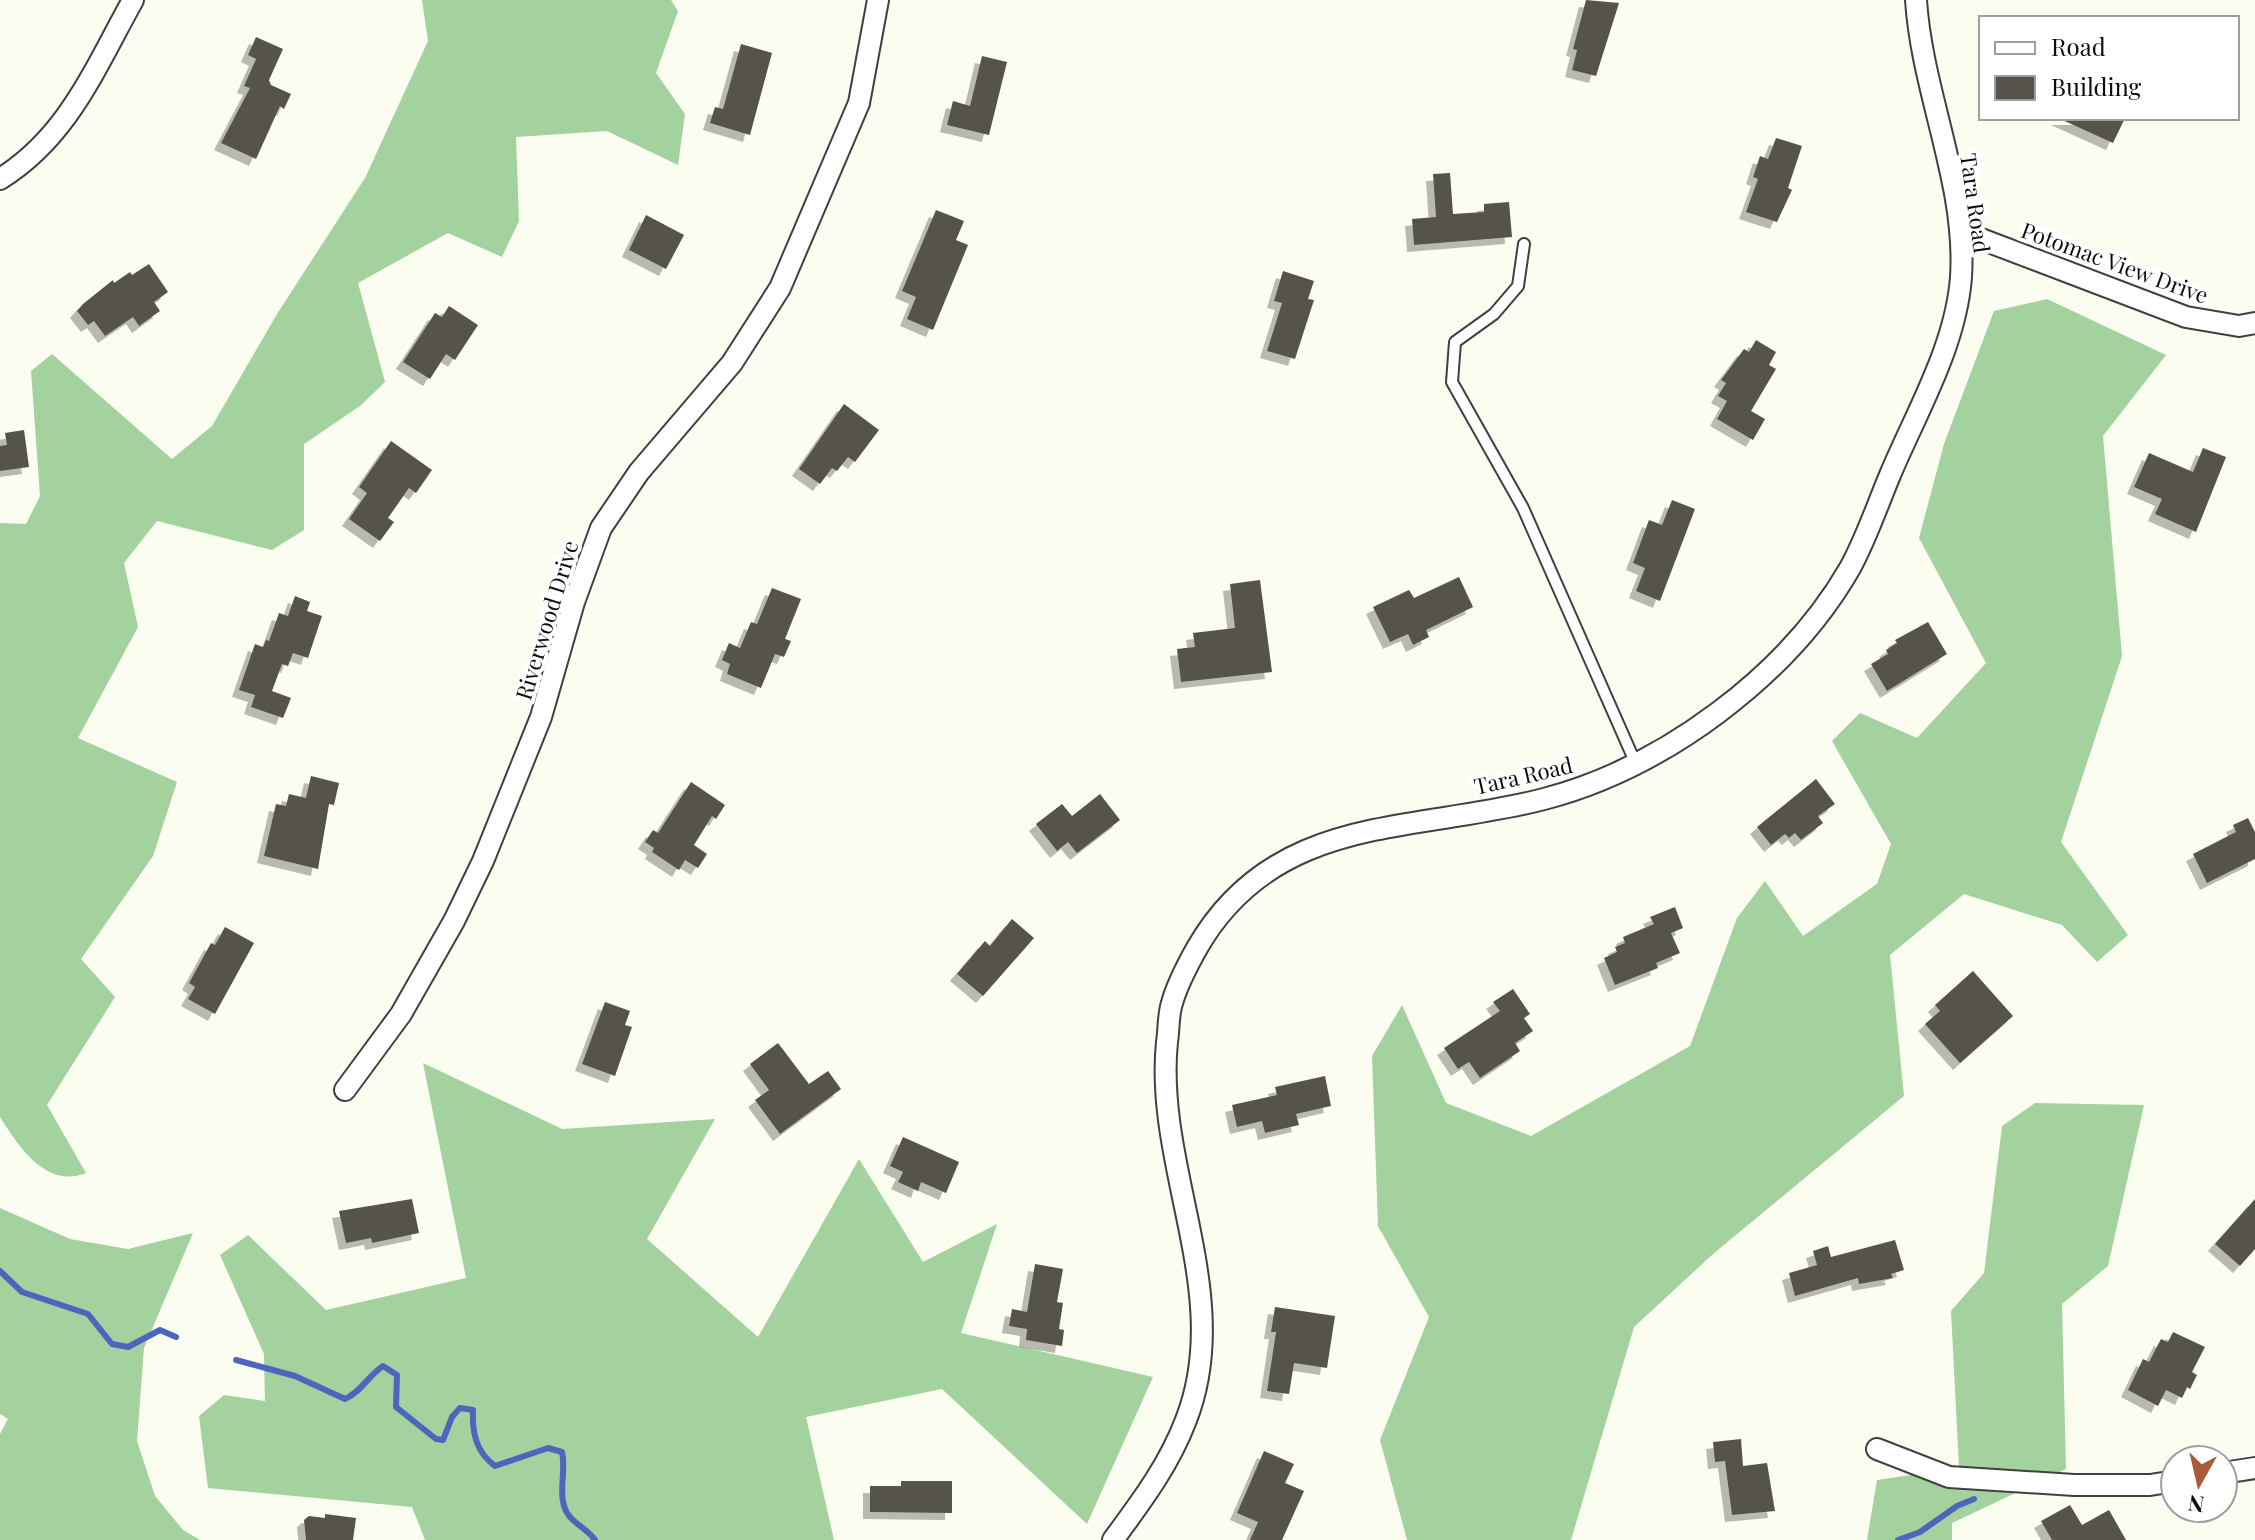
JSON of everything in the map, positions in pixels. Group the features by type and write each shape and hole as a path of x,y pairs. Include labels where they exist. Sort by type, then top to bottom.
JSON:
{"street":[{"path":"0,179 31,160 70,113 133,0"},
{"name":"Riverwood Drive","path":"345,1090 401,1014 454,921 483,861 541,717 574,602 601,528 639,472 732,363 780,288 859,103 878,0"},
{"name":"Tara Road","path":"1113,1540 1159,1477 1188,1418 1198,1369 1201,1312 1197,1258 1170,1121 1165,1065 1171,1004 1198,946 1230,904 1258,879 1301,851 1369,828 1542,800 1637,766 1697,728 1756,681 1806,629 1850,568 1946,344 1961,281 1960,231 1916,0"},
{"name":"Potomac View Drive","path":"1960,231 2186,317 2239,326 2255,323"},
{"path":"1877,1449 1949,1477 2074,1485 2159,1484"}],"lane":[{"path":"1524,244 1518,286 1494,314 1455,342 1452,382 1523,508 1637,766"}],"green space":[{"path":"422,0 671,0 678,11 656,73 685,114 678,165 607,131 516,137 519,221 502,257 448,233 358,283 385,382 360,406 304,444 304,530 272,550 157,521 124,563 138,627 78,738 177,782 153,856 81,959 115,997 47,1105 86,1173 58,1175 46,1170 25,1152 0,1117 0,523 26,524 40,496 31,371 52,354 172,459 212,426 277,314 365,178 428,41"},
{"path":"2047,299 2166,355 2103,436 2122,656 2061,842 2128,935 2097,962 2062,925 1964,894 1890,955 1904,1096 1713,1254 1634,1327 1571,1540 1407,1540 1380,1440 1429,1317 1378,1226 1372,1056 1402,1005 1446,1103 1531,1136 1690,1046 1737,918 1765,881 1803,936 1877,884 1891,844 1832,741 1860,713 1917,738 1986,663 1919,538 1944,444 1994,311"},
{"path":"423,1063 562,1129 715,1119 647,1239 758,1337 859,1159 923,1262 997,1224 961,1333 1153,1377 1087,1524 942,1389 806,1417 834,1540 425,1540 412,1507 208,1488 199,1416 224,1395 265,1401 264,1354 220,1255 248,1235 326,1310 466,1278"},
{"path":"2035,1103 2144,1105 2108,1266 2062,1304 2066,1469 1952,1523 1952,1540 1867,1540 1877,1480 1959,1468 1951,1311 1984,1273 2002,1126"},
{"path":"0,1208 70,1239 128,1249 193,1233 144,1348 137,1441 155,1496 183,1530 200,1540 0,1540 0,1434 8,1419 0,1414"}],"building":[{"path":"1586,0 1619,3 1596,76 1572,70 1577,50 1573,49"},
{"path":"256,37 283,49 269,80 271,85 291,94 284,109 280,106 256,159 221,143 250,88 244,86 256,59 248,55"},
{"path":"741,44 772,53 750,135 710,123 715,107 723,109"},
{"path":"982,56 1007,62 989,135 947,125 953,101 970,106"},
{"path":"2062,120 2124,120 2113,143"},
{"path":"1776,138 1802,146 1788,188 1792,190 1777,222 1746,212 1758,179 1753,177 1760,156 1768,159"},
{"path":"1450,173 1453,214 1484,212 1484,204 1509,202 1512,237 1414,245 1412,219 1436,217 1433,174"},
{"path":"936,210 964,221 956,240 968,245 933,330 907,319 916,297 902,291"},
{"path":"646,215 684,235 666,269 629,250"},
{"path":"149,264 168,292 154,302 160,311 139,326 133,317 105,336 94,321 88,325 77,311 83,304 113,280 114,283"},
{"path":"1283,271 1314,281 1308,299 1314,300 1295,359 1267,351 1282,303 1274,301"},
{"path":"449,306 478,325 455,360 446,354 430,379 403,362 435,313 442,317"},
{"path":"1756,340 1776,352 1769,365 1776,369 1751,411 1765,419 1753,440 1717,419 1727,401 1718,396 1726,383 1721,380 1744,349 1749,352"},
{"path":"844,404 879,430 855,462 848,457 837,471 832,468 820,484 799,469"},
{"path":"24,430 29,467 0,471 0,446 7,445 5,433"},
{"path":"391,441 432,470 416,493 409,488 388,518 394,522 380,541 349,519 367,493 359,487"},
{"path":"2203,448 2226,457 2196,532 2155,514 2162,499 2134,487 2149,453 2193,472"},
{"path":"1672,500 1695,509 1660,601 1636,591 1645,568 1633,563 1649,520 1662,525"},
{"path":"1459,577 1473,607 1426,630 1429,637 1413,645 1408,634 1390,642 1373,607 1409,590 1414,598"},
{"path":"1260,580 1272,672 1181,682 1177,649 1195,647 1193,633 1235,628 1230,584"},
{"path":"772,588 801,599 785,639 791,641 784,657 775,654 761,688 727,674 730,664 722,660 729,643 740,648 751,622 757,624"},
{"path":"295,596 310,602 307,611 322,616 308,658 293,653 288,666 282,664 272,691 291,698 283,718 251,707 255,695 239,690 255,644 263,647 266,640 269,641 279,613 288,616"},
{"path":"1928,622 1947,654 1887,691 1871,664 1888,654 1886,650 1897,643 1895,640"},
{"path":"311,776 339,783 334,805 329,804 318,869 264,856 276,804 286,806 289,794 306,798"},
{"path":"1816,779 1835,804 1818,816 1823,823 1801,840 1795,833 1789,838 1785,834 1771,845 1757,827"},
{"path":"691,782 725,805 716,819 712,816 694,845 707,854 698,868 685,860 679,870 652,852 654,848 645,842 653,830 658,833"},
{"path":"1100,794 1120,820 1077,853 1068,842 1057,851 1036,824 1062,804 1072,816"},
{"path":"2248,818 2255,832 2255,859 2207,883 2193,854 2236,832 2233,825"},
{"path":"1675,907 1683,928 1671,933 1680,953 1656,963 1658,968 1615,985 1604,958 1617,952 1615,947 1625,943 1623,937 1654,924 1650,917"},
{"path":"1012,919 1034,938 983,996 957,974 985,941 990,946"},
{"path":"225,927 254,943 215,1014 188,999 195,987 189,983 211,943 215,945"},
{"path":"1973,971 2013,1016 1960,1063 1925,1024 1940,1011 1935,1005"},
{"path":"1513,989 1530,1014 1524,1018 1533,1031 1515,1043 1520,1051 1480,1078 1469,1062 1458,1069 1444,1048 1500,1011 1493,1002"},
{"path":"605,1002 630,1011 625,1025 632,1027 615,1076 582,1064"},
{"path":"778,1043 809,1084 828,1071 841,1089 780,1134 755,1100 769,1090 750,1064"},
{"path":"1325,1076 1331,1106 1296,1114 1299,1125 1265,1133 1262,1121 1237,1127 1232,1105 1277,1095 1275,1087"},
{"path":"903,1137 959,1162 946,1193 921,1182 918,1191 898,1182 903,1172 890,1166"},
{"path":"412,1199 419,1233 372,1243 371,1238 346,1243 339,1211"},
{"path":"2255,1199 2255,1249 2240,1266 2215,1244"},
{"path":"1895,1240 1904,1270 1891,1274 1893,1278 1859,1284 1858,1278 1795,1296 1789,1273 1817,1265 1813,1251 1828,1246 1831,1257"},
{"path":"1035,1264 1063,1269 1057,1302 1063,1303 1059,1329 1064,1330 1062,1346 1026,1340 1027,1329 1009,1326 1012,1309 1027,1312"},
{"path":"1275,1307 1335,1316 1327,1368 1294,1363 1289,1394 1267,1391 1276,1332 1271,1332"},
{"path":"2173,1332 2205,1347 2192,1372 2197,1375 2190,1389 2187,1387 2182,1398 2166,1390 2158,1406 2128,1390 2143,1359 2149,1362 2161,1339 2168,1342"},
{"path":"1741,1439 1743,1466 1767,1463 1775,1511 1732,1515 1725,1461 1715,1462 1713,1442"},
{"path":"1264,1451 1294,1464 1285,1483 1304,1491 1282,1540 1250,1540 1258,1522 1237,1513"},
{"path":"901,1481 952,1481 952,1513 870,1512 870,1486 901,1486"},
{"path":"2070,1505 2082,1525 2109,1510 2126,1540 2052,1540 2041,1521"},
{"path":"325,1514 356,1518 353,1540 306,1540 304,1520 309,1516 325,1518"}],"waterway":[{"path":"0,1271 22,1292 88,1314 112,1344 128,1347 160,1330 176,1337"},
{"path":"236,1360 295,1376 345,1399 383,1366 397,1375 396,1407 436,1439 443,1440 452,1417 460,1408 473,1410 476,1441 483,1455 495,1466 548,1448 562,1452 563,1502 570,1517 595,1540"},
{"path":"1898,1540 1920,1532 1957,1506 1974,1499"}]}
